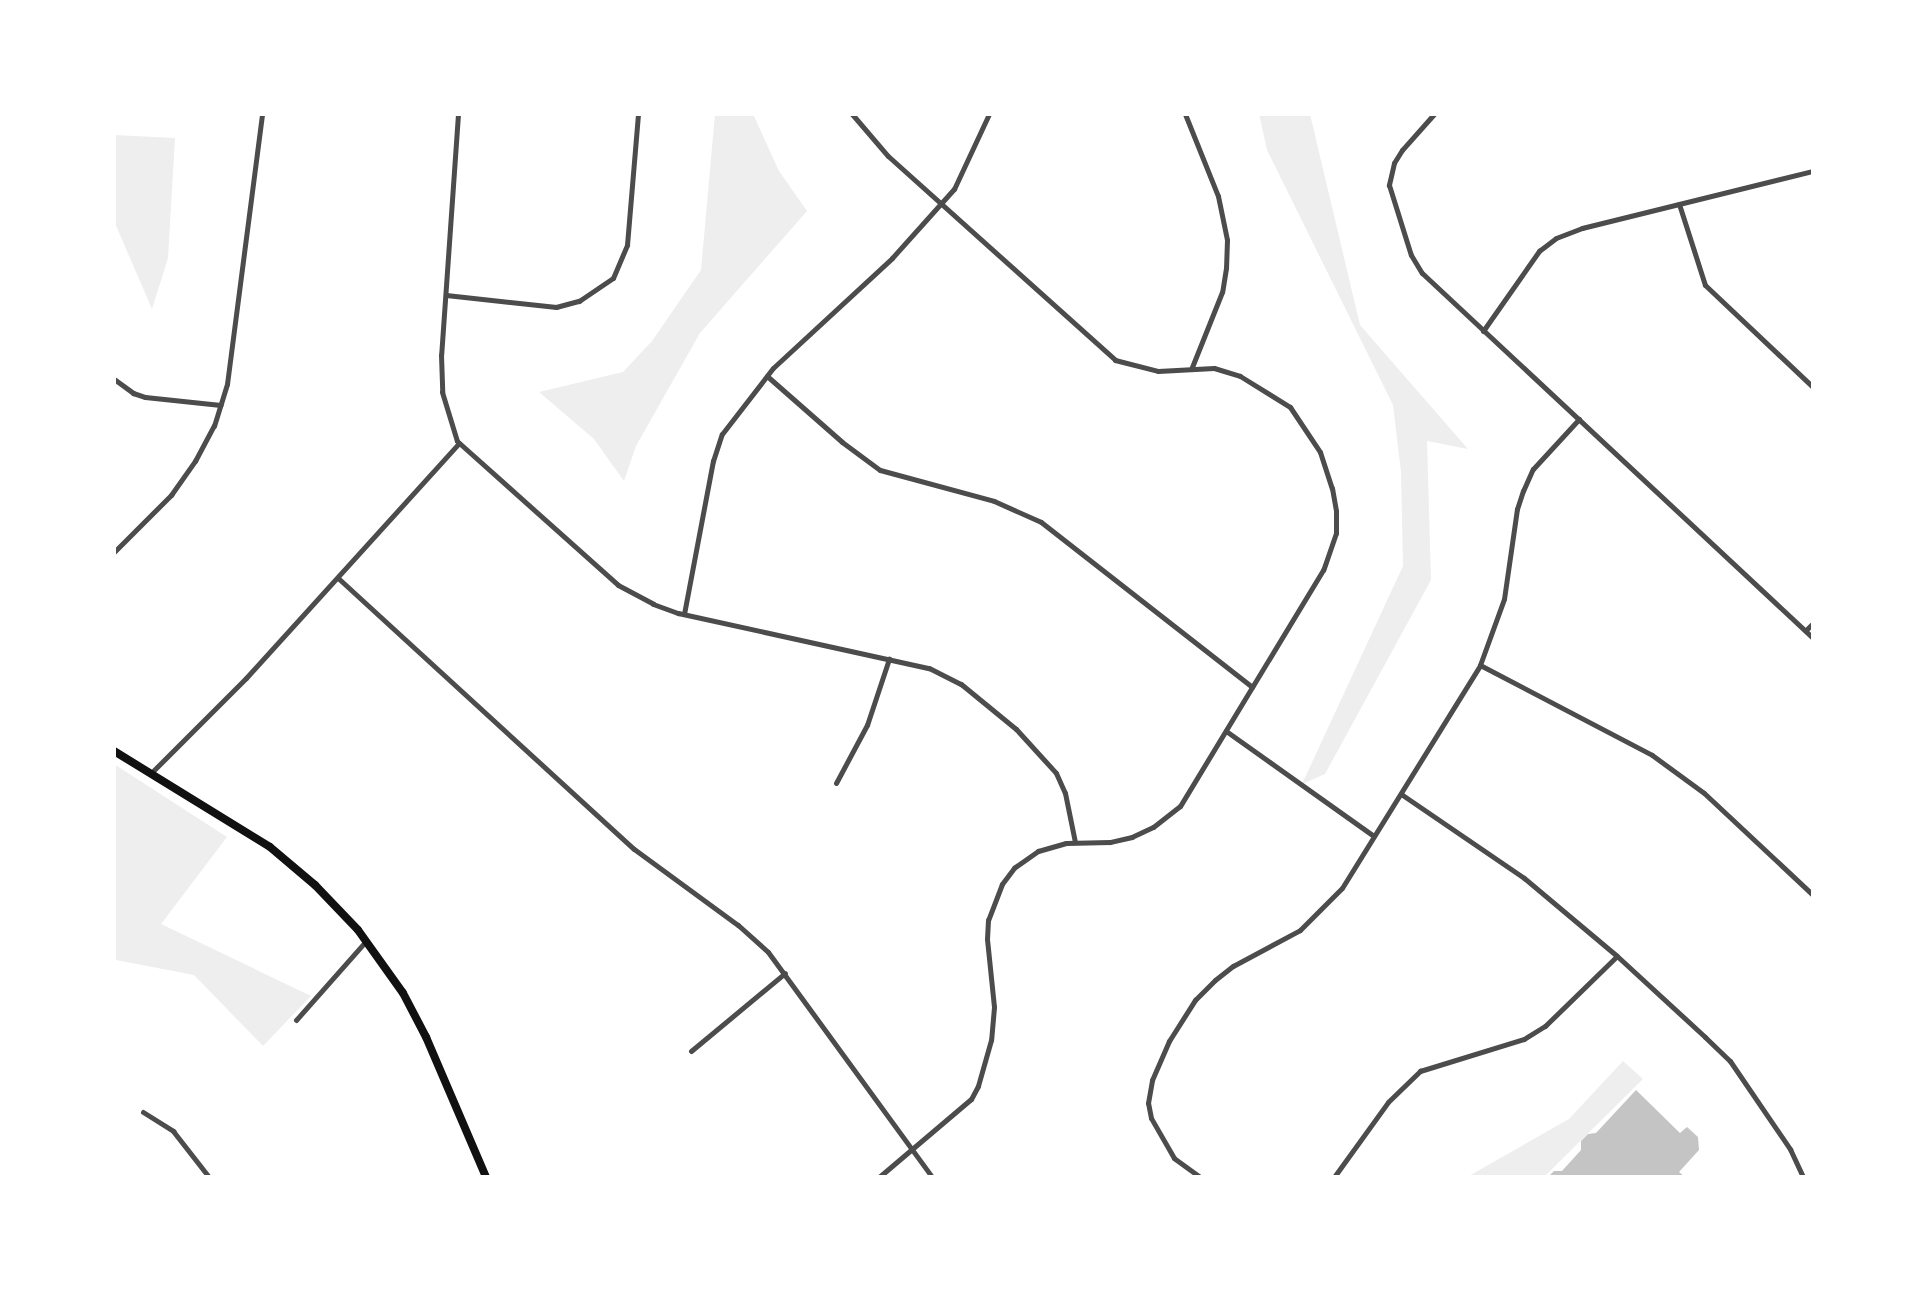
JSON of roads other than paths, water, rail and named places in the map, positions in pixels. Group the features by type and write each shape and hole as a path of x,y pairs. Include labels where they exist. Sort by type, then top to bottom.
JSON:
{"main road":[{"path":"114,751 270,848 315,885 366,941 403,993 426,1037 486,1177"}],"street":[{"path":"114,552 171,495 195,461 214,426 227,384 262,114"},
{"path":"458,114 442,392 452,432 459,443 618,585 653,604 684,614 942,673 1016,729 1056,773 1065,793 1075,842"},
{"path":"446,295 556,306 579,301 612,278 627,245 638,114"},
{"path":"852,114 888,156 1115,360 1158,371 1192,367 1214,368 1240,376 1290,407 1320,452 1332,488 1336,533 1331,552 1187,797 1163,821 1121,840 1056,845 1029,856 1008,876 997,892 987,929 994,1007 986,1063 971,1099 879,1177"},
{"path":"684,614 713,461 722,434 767,376 818,324 891,258 954,189 989,114"},
{"path":"1185,114 1218,196 1227,240 1222,292 1192,367"},
{"path":"1434,114 1402,150 1394,163 1389,185 1411,255 1422,273 1813,638"},
{"path":"1483,331 1539,251 1556,238 1582,228 1813,171"},
{"path":"1679,204 1704,285 1813,387"},
{"path":"1806,379 1813,373"},
{"path":"767,376 842,442 880,470 994,500 1041,522 1252,687"},
{"path":"114,379 133,393 145,397 220,405"},
{"path":"1200,1177 1174,1158 1151,1118 1148,1102 1152,1080 1169,1041 1195,1000 1214,980 1233,966 1300,930 1342,888 1480,666 1504,599 1523,491 1533,469 1579,419"},
{"path":"151,773 246,678 459,443"},
{"path":"338,578 617,834 738,925 768,952 932,1177"},
{"path":"1806,630 1813,623"},
{"path":"836,783 867,725 889,659"},
{"path":"1480,666 1652,755 1704,793 1813,895"},
{"path":"1226,731 1374,836"},
{"path":"1402,794 1524,878 1618,956 1730,1061 1790,1149 1803,1177"},
{"path":"296,1020 366,941"},
{"path":"1334,1177 1388,1102 1420,1071 1524,1039 1545,1026 1618,956"},
{"path":"691,1051 785,973"},
{"path":"143,1112 173,1131 209,1177"}]}
